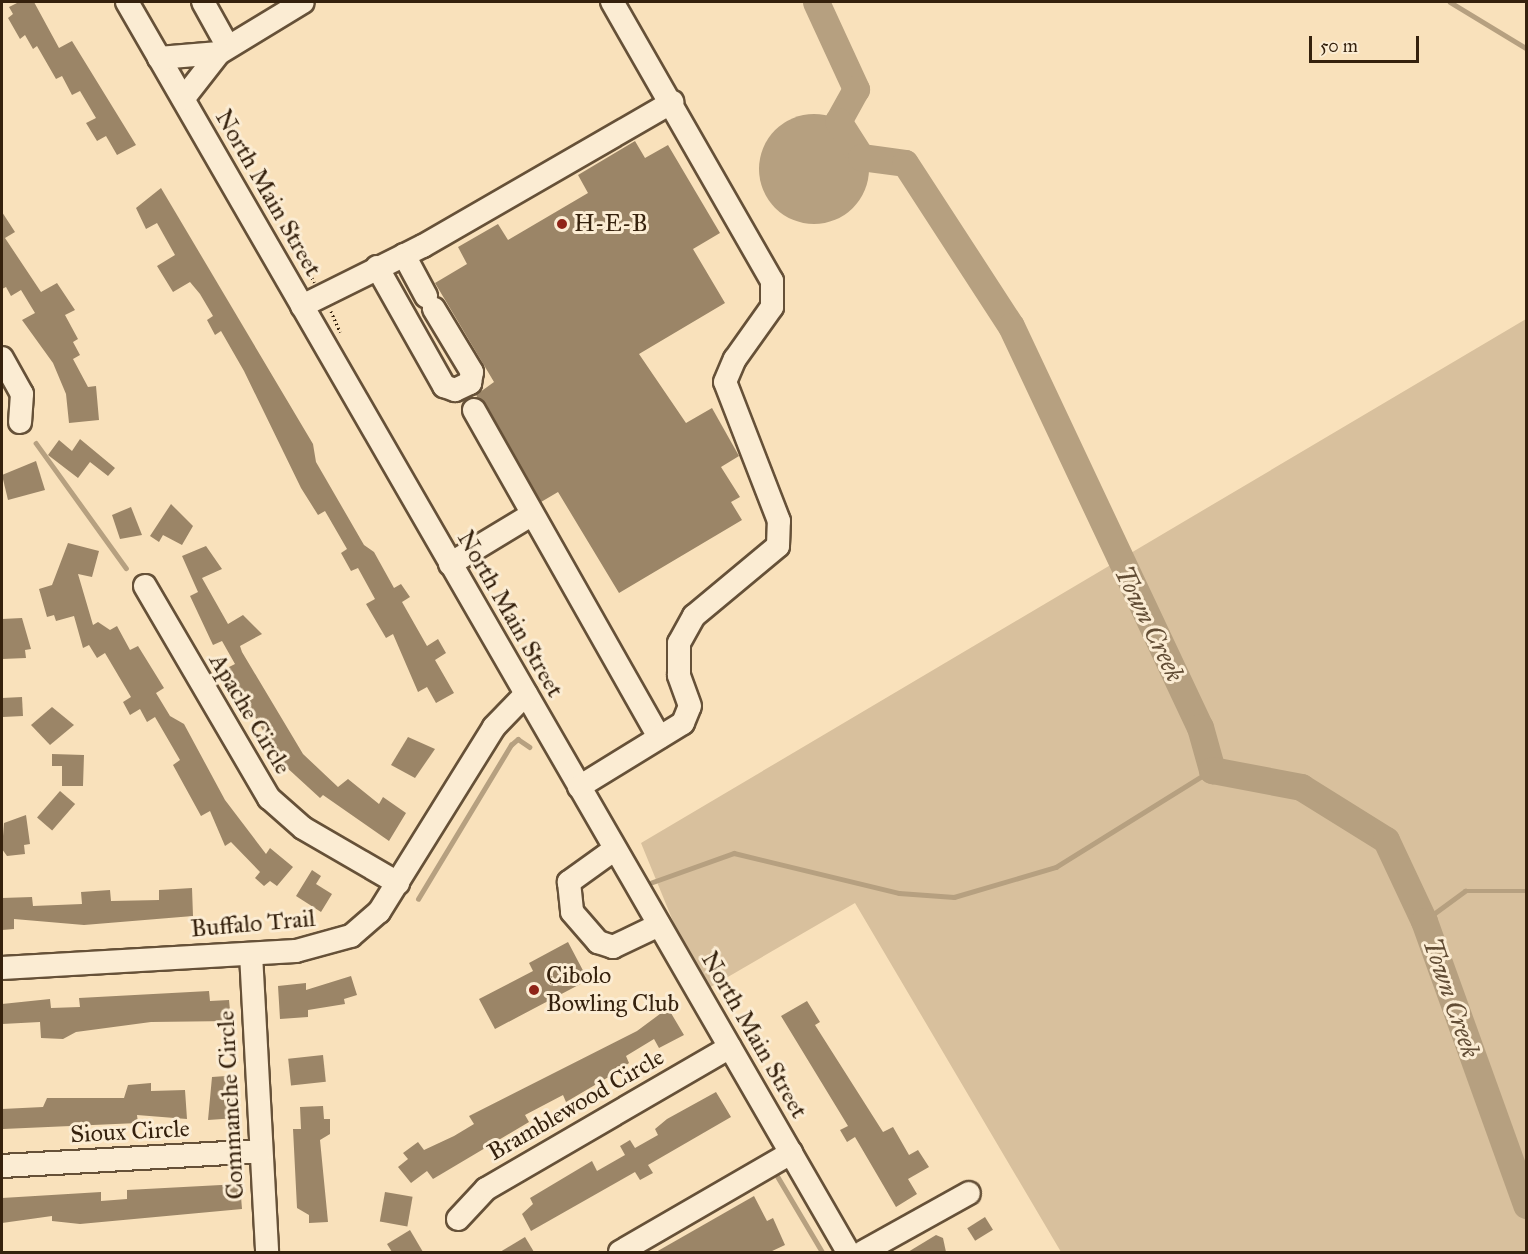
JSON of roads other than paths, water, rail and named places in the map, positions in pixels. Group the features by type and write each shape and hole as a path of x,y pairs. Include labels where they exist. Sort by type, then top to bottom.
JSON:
{"street":[{"name":"North Main Street","path":"127,2 848,1252"},
{"path":"183,99 223,50 303,2"},
{"path":"579,787 683,723 690,706 679,675 679,643 694,616 778,546 779,521 725,382 735,359 772,308 772,281 672,102 612,2"},
{"path":"207,3 223,50"},
{"path":"159,58 223,50"},
{"path":"302,306 404,255 672,102"},
{"path":"377,267 444,386 455,390 470,382 472,372 404,255"},
{"path":"2,358 22,394 20,422"},
{"path":"474,410 531,515 659,737"},
{"path":"450,564 531,515"},
{"name":"Apache Circle","path":"145,586 269,798 303,828 398,883"},
{"name":"Buffalo Trail","path":"2,968 251,954 314,948 351,936 372,921 494,727 526,694"},
{"path":"615,849 569,882 572,912 598,942 613,947 659,925"},
{"name":"Commanche Circle","path":"251,954 267,1252"},
{"name":"Bramblewood Circle","path":"458,1219 486,1189 730,1047"},
{"name":"Sioux Circle","path":"2,1166 261,1151"},
{"path":"620,1252 790,1153"},
{"path":"863,1252 969,1192"}],"waterway":[{"name":"Town Creek","path":"816,2 856,89 838,121 861,157 905,163 1011,326 1200,727 1212,770 1301,787 1386,840 1424,921 1526,1205"},
{"path":"1450,2 1526,48"},
{"path":"36,443 126,568"},
{"path":"418,899 511,745 518,739 530,747"},
{"path":"650,883 734,853 899,893 954,897 1056,867 1212,770"},
{"path":"1424,921 1465,891 1526,891"},
{"path":"775,1172 822,1251"}],"place":[{"name":"H-E-B","path":"562,224"},
{"name":"Cibolo Bowling Club","path":"534,990"}]}
